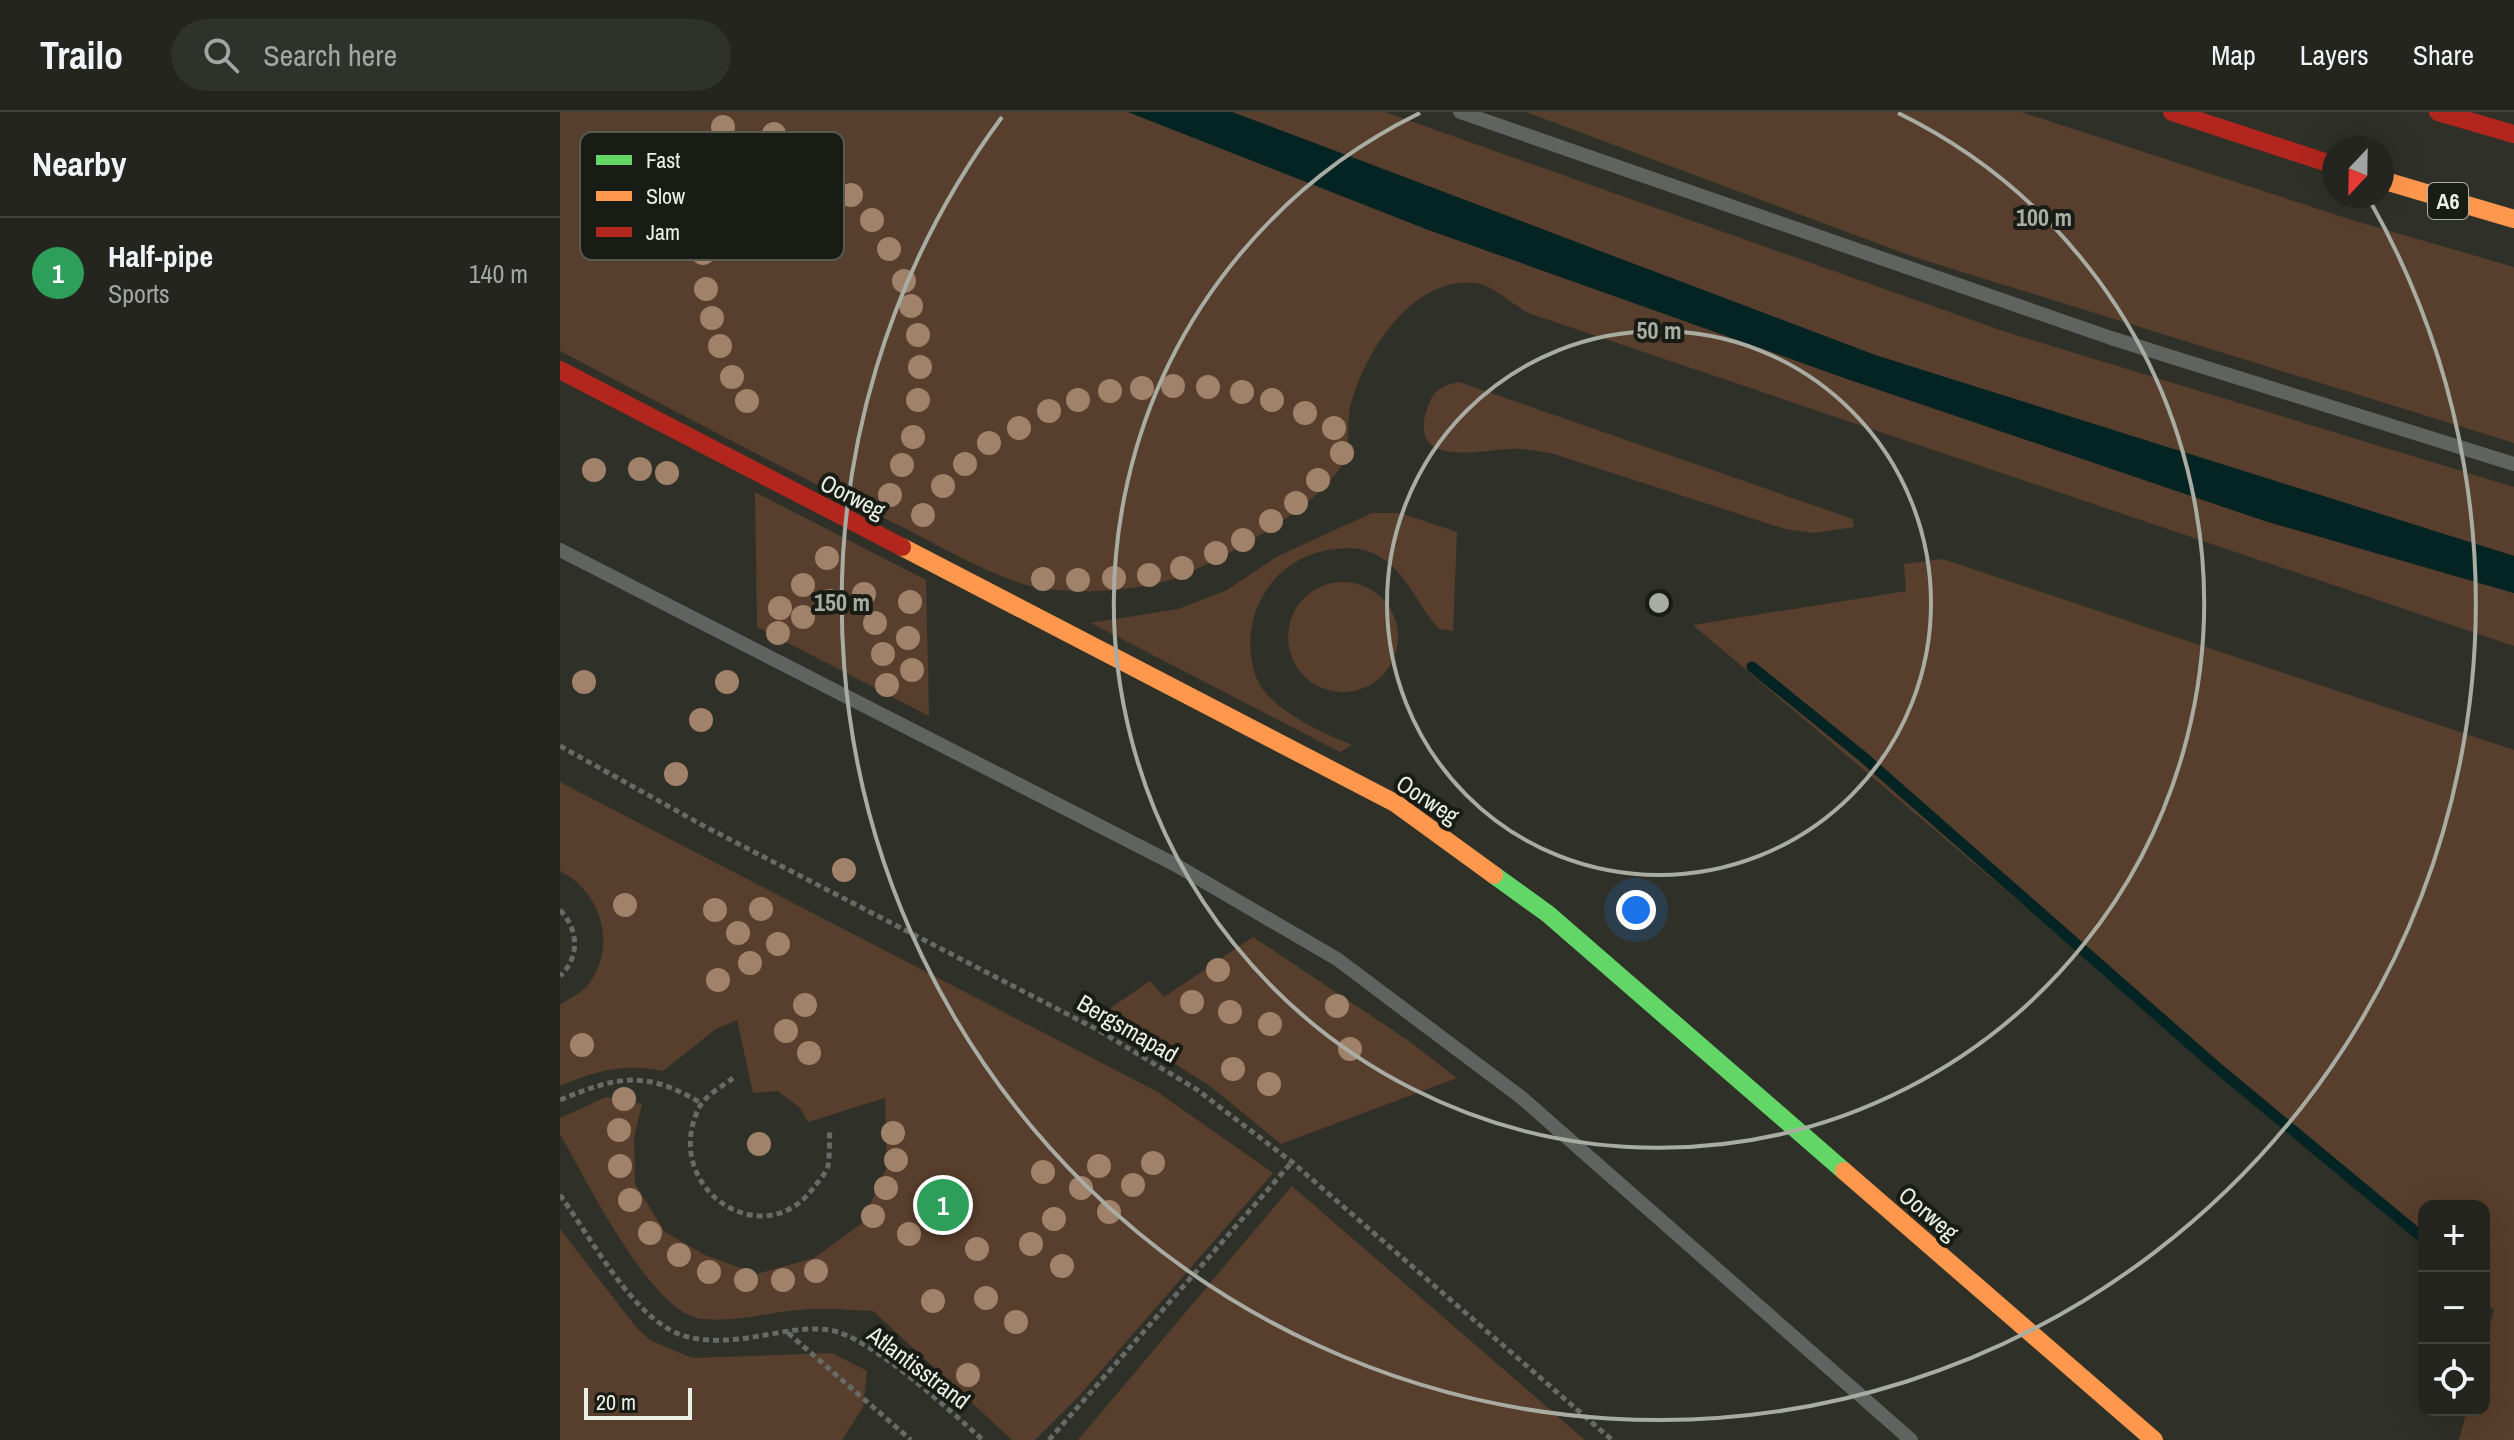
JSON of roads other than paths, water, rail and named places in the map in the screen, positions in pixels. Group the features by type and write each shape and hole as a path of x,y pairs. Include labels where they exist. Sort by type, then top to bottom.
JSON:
{"main road":[{"path":"2172,112 2322,161"},
{"path":"2438,112 2514,134"},
{"name":"A6","path":"2394,184 2514,219"},
{"name":"Oorweg","path":"560,370 1395,803 1548,914 2154,1440"}],"lane":[{"path":"1460,112 2097,334 2514,464"},
{"path":"560,550 1174,864 1337,959 1522,1098 1911,1440"}],"water":[{"path":"1128,112 1232,112 1875,355 2514,556 2514,593 2265,521 1850,380 1426,229"}],"waterway":[{"path":"1752,667 1862,756 2214,1065 2418,1234"}],"place":[{"name":"Half-pipe","path":"943,1205"}]}
